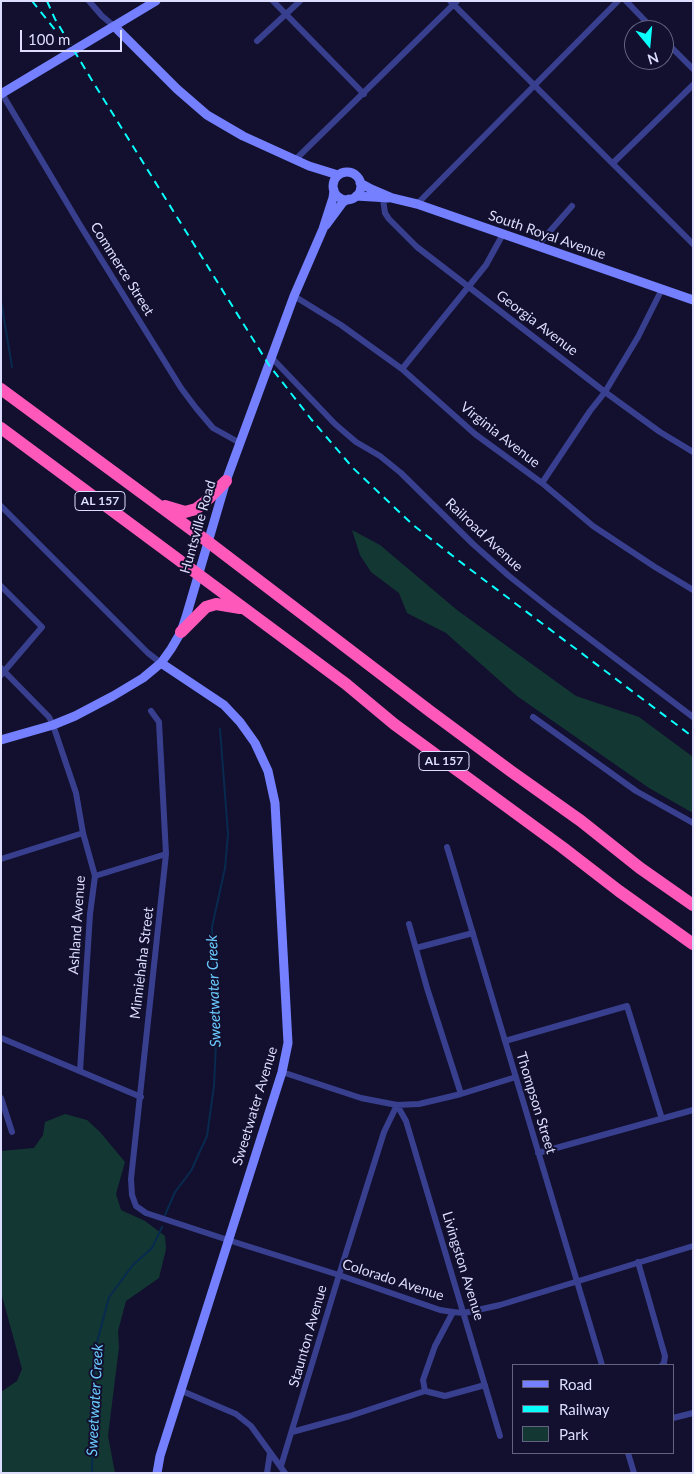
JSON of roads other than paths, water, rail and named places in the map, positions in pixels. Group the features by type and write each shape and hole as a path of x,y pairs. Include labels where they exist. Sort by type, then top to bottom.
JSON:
{"highway":[{"name":"AL 157","path":"1,390 207,541 431,712 581,821 640,868 693,905"},
{"name":"AL 157","path":"1,428 346,684 394,724 693,944"},
{"path":"154,502 185,512 205,502 226,481"},
{"path":"181,632 206,607 226,604 246,610"}],"main road":[{"path":"2,93 150,3"},
{"path":"115,26 207,115 243,136 309,166 338,175 350,172 360,182 360,190 352,198 338,196 334,188 309,166"},
{"path":"334,188 338,175"},
{"name":"South Royal Avenue","path":"360,182 387,199"},
{"name":"Huntsville Road","path":"1,740 53,725 113,696 143,678 161,663 171,649 181,632 226,481 294,296 323,229 333,198 334,188"},
{"name":"South Royal Avenue","path":"352,198 387,199 417,204 693,300"},
{"name":"Huntsville Road","path":"323,229 343,202 352,198"},
{"name":"Sweetwater Avenue","path":"157,1473 160,1456 282,1072 288,1043 286,978 275,803 268,771 255,743 240,722 217,701 161,663"}],"street":[{"path":"89,1 102,16 115,26"},
{"path":"273,1 364,94"},
{"path":"257,41 300,1"},
{"path":"417,204 618,1"},
{"path":"626,1 644,20"},
{"path":"296,159 364,94 454,2 693,244"},
{"path":"674,50 693,69"},
{"path":"613,164 693,85"},
{"name":"Commerce Street","path":"2,93 80,225 181,388 213,428 240,443"},
{"name":"Georgia Avenue","path":"387,199 385,213 417,247 605,392 660,432 693,452"},
{"path":"537,246 572,206"},
{"path":"402,369 494,253 503,234"},
{"path":"542,483 605,392 638,337 662,289"},
{"name":"Virginia Avenue","path":"294,296 341,325 402,369 475,434 542,483 593,526 693,590"},
{"name":"Railroad Avenue","path":"271,357 336,424 356,442 380,456 401,473 509,576 693,717"},
{"path":"1,506 148,653 161,663"},
{"path":"1,586 42,628 2,672"},
{"name":"Ashland Avenue","path":"2,672 49,717 53,725 76,793 83,833 95,876 90,914 80,1071"},
{"name":"Minniehaha Street","path":"146,1213 136,1206 131,1187 166,854 159,722 151,712"},
{"path":"532,718 636,791 693,823"},
{"path":"1,859 83,833"},
{"name":"Thompson Street","path":"447,847 602,1364"},
{"path":"95,876 166,854"},
{"path":"409,924 461,1094"},
{"path":"416,948 473,933"},
{"path":"505,1042 627,1006 662,1119"},
{"path":"1,1038 140,1097"},
{"path":"282,1072 361,1098 397,1105 418,1104 461,1094 516,1077"},
{"path":"1,1098 12,1132"},
{"name":"Staunton Avenue","path":"281,1466 384,1132 397,1105"},
{"name":"Livingston Avenue","path":"397,1105 406,1121 500,1436"},
{"path":"538,1152 693,1110"},
{"name":"Colorado Avenue","path":"146,1213 339,1275 440,1310 464,1313 500,1305 693,1246"},
{"path":"638,1262 665,1356 663,1364"},
{"path":"425,1392 423,1380 435,1346 454,1312"},
{"path":"292,1432 425,1392 445,1396 485,1384"},
{"path":"182,1391 236,1414 251,1426 285,1473"},
{"path":"674,1418 693,1413"},
{"path":"266,1473 270,1452"},
{"path":"628,1454 634,1473"}],"waterway":[{"name":"Sweetwater Creek","path":"1,301 12,367"},
{"name":"Sweetwater Creek","path":"165,1215 175,1192 191,1171 207,1136 214,1086 216,1044 212,927 225,868 228,834 220,729"},
{"name":"Sweetwater Creek","path":"92,1473 95,1350 109,1297 133,1265 152,1248 162,1227"}],"railway":[{"path":"32,1 56,31"},
{"path":"47,1 55,19 93,82 269,365 311,419 353,468 413,525 693,737"}]}
